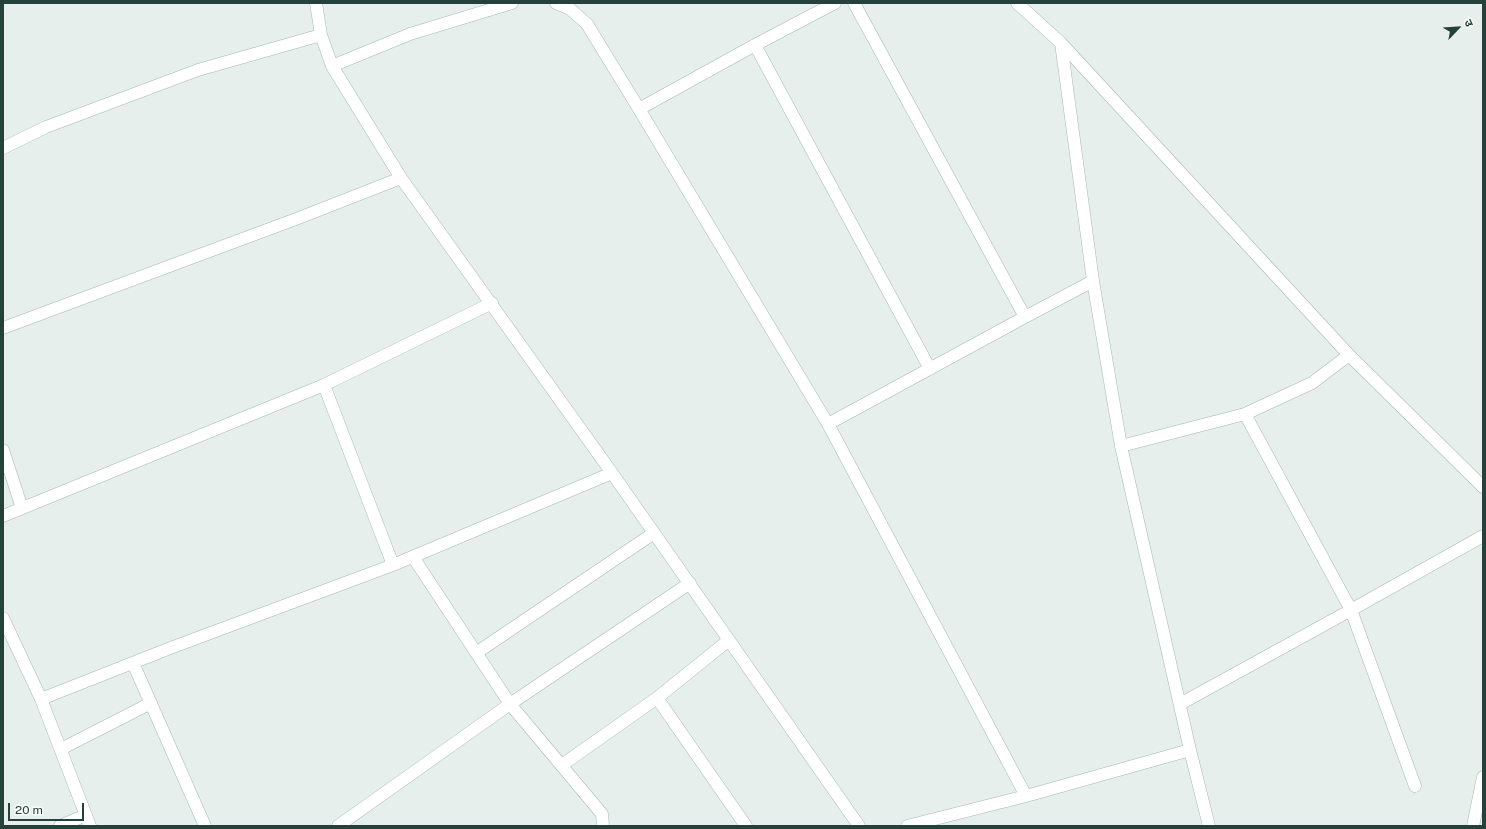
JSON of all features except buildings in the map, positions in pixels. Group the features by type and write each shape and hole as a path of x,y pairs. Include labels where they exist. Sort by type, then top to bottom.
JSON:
{"street":[{"path":"316,3 320,35 332,66 401,178 492,303 690,583 859,826"},
{"path":"332,66 410,34 512,3"},
{"path":"556,3 570,9 587,24 828,424 1026,796"},
{"path":"639,109 835,3"},
{"path":"854,3 1025,317"},
{"path":"1016,3 1061,43 1349,355 1483,487"},
{"path":"3,148 46,127 198,70 320,35"},
{"path":"1061,43 1093,281 1121,446 1190,750 1209,826"},
{"path":"755,45 930,369"},
{"path":"3,328 296,219 401,178"},
{"path":"828,424 1093,281"},
{"path":"3,516 324,384 492,303"},
{"path":"1121,446 1245,414 1312,383 1349,355"},
{"path":"324,384 394,565"},
{"path":"1245,414 1351,610 1416,786"},
{"path":"3,450 22,508"},
{"path":"41,698 394,565 612,473"},
{"path":"476,653 654,533"},
{"path":"1180,704 1483,536"},
{"path":"413,557 510,704 602,814 603,826"},
{"path":"338,826 510,704 690,583"},
{"path":"3,618 41,698 88,820 60,826"},
{"path":"562,765 657,698 729,640"},
{"path":"133,663 205,826"},
{"path":"657,698 746,826"},
{"path":"61,749 151,703"},
{"path":"907,826 1026,796 1190,750"},
{"path":"1473,826 1483,778"}]}
